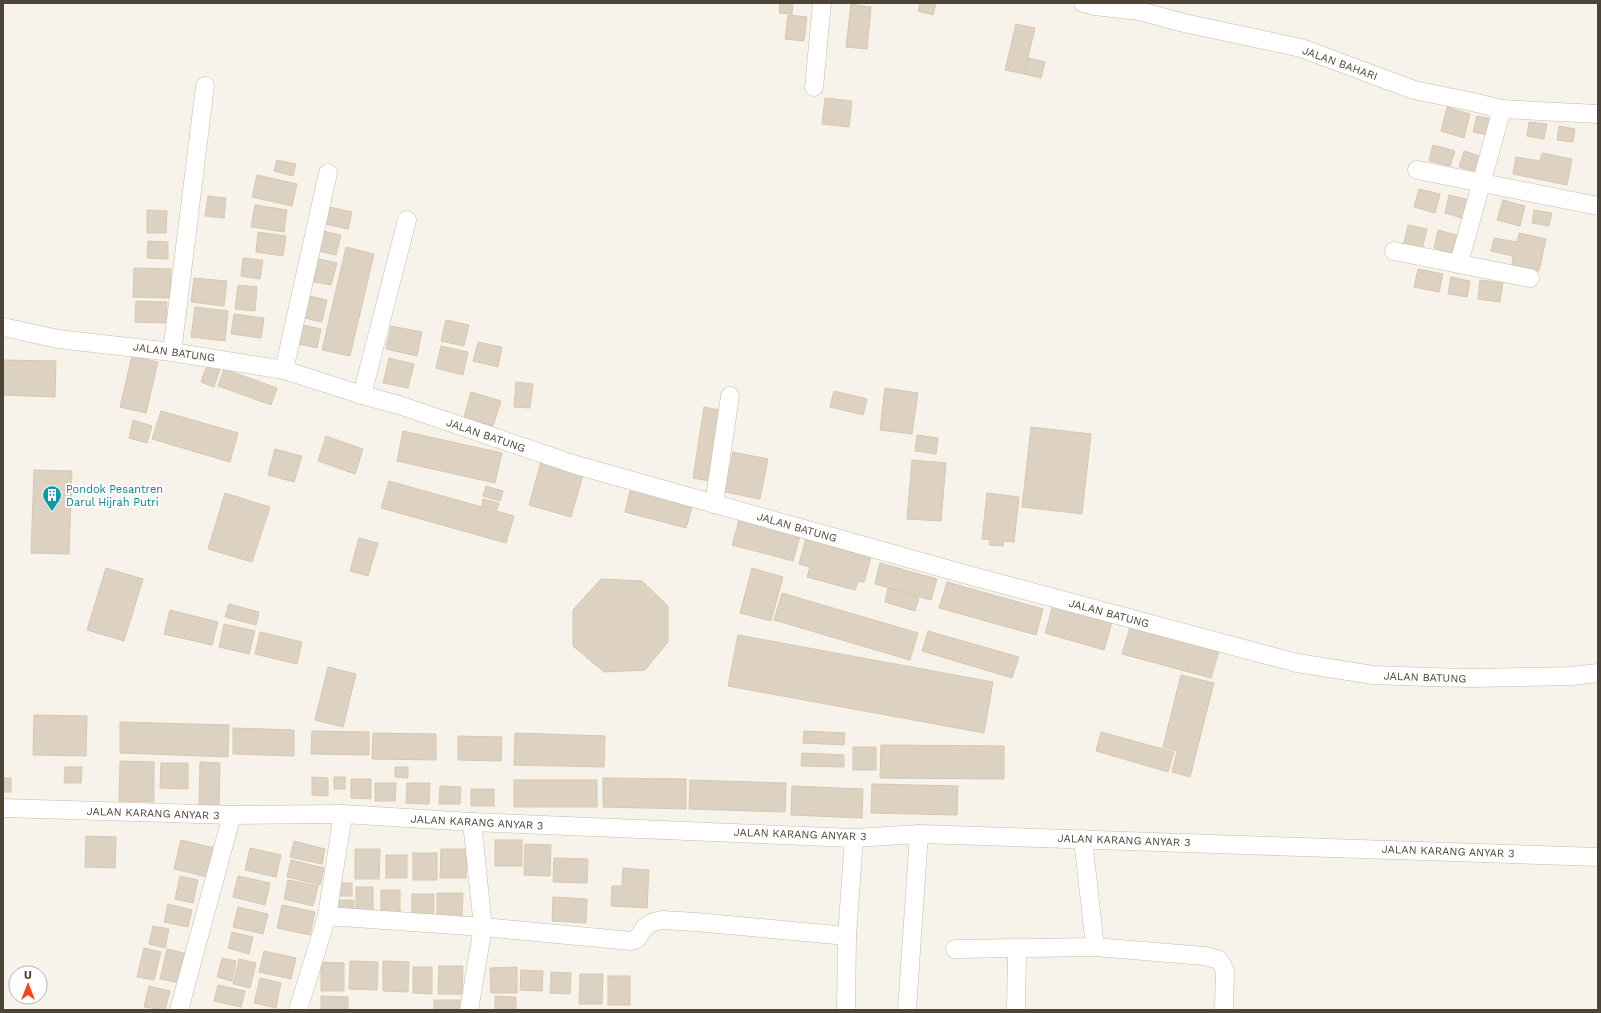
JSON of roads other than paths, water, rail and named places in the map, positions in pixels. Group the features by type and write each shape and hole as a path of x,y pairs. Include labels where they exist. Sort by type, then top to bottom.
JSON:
{"street":[{"path":"814,86 822,3"},
{"name":"JALAN BAHARI","path":"1083,3 1095,6 1139,7 1301,48 1414,90 1502,109 1598,114"},
{"path":"172,352 204,86"},
{"path":"1459,263 1502,109"},
{"path":"1417,170 1598,206"},
{"path":"284,370 328,173"},
{"path":"362,395 406,220"},
{"path":"1394,251 1530,278"},
{"name":"JALAN BATUNG","path":"3,327 58,339 172,352 284,370 362,395 399,405 576,465 968,576 1297,663 1373,675 1428,677 1470,678 1556,676 1598,673"},
{"path":"714,504 730,396"},
{"name":"JALAN KARANG ANYAR 3","path":"3,808 232,815 343,814 472,822 854,838 919,834 1598,856"},
{"path":"298,1010 327,916 343,814"},
{"path":"179,1010 232,815"},
{"path":"469,1010 483,927 472,822"},
{"path":"907,1010 919,834"},
{"path":"846,1010 847,936 854,838"},
{"path":"1084,839 1095,947"},
{"path":"327,916 483,927 631,941 637,939 644,928 650,924 662,920 847,936"},
{"path":"955,949 1095,947 1205,956 1219,960 1225,970 1224,1010"},
{"path":"1016,1010 1017,948"}],"place":[{"name":"Pondok Pesantren Darul Hijrah Putri","path":"52,512"}]}
